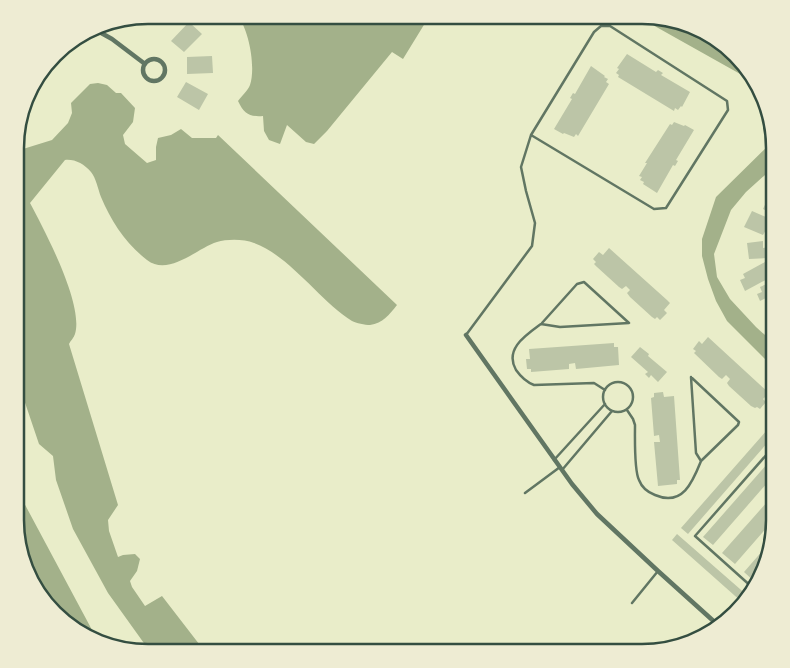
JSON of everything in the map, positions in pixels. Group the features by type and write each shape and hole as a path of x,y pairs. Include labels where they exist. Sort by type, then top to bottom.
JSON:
{"street":[{"path":"101,33 112,39 144,64"},
{"path":"150,59 160,60 165,66 163,77 157,81 147,78 143,72 144,64 150,59"},
{"path":"466,335 554,460 597,514 714,621"}],"lane":[{"path":"466,335 532,246 535,223 521,166 531,135 594,32 600,26 610,26 727,101 728,110 666,208 654,209 531,135"},
{"path":"542,324 560,328 629,323 584,282 577,284 542,324 516,345 513,352 513,365 527,382 534,385 594,383 605,390"},
{"path":"626,410 635,425 638,478 647,492 661,498 679,496 693,480 701,461 739,422 691,376 696,453 701,461"},
{"path":"622,383 632,392 632,402 622,412 612,411 603,399 605,390 612,384 622,383"},
{"path":"554,460 605,404"},
{"path":"525,493 561,468 612,411"},
{"path":"748,584 695,536 766,455"},
{"path":"632,602 658,571"}],"shaded area":[{"path":"242,24 424,24 403,59 392,52 327,131 314,144 306,142 287,125 280,144 269,140 264,131 263,116 248,114 238,101 250,85 252,77 252,59"},
{"path":"651,24 690,33 718,49 743,76"},
{"path":"90,84 107,85 116,93 121,93 135,108 133,122 123,135 125,144 147,163 156,160 158,138 171,135 181,129 192,138 216,138 218,135 397,305 379,322 370,325 354,322 328,302 280,258 267,249 245,241 230,240 217,242 183,260 164,265 147,260 139,254 120,232 109,215 93,174 76,161 65,160 30,203 62,268 74,305 75,334 69,344 118,505 108,520 109,531 118,557 135,554 140,559 137,571 130,581 145,606 162,596 199,644 145,644 108,593 73,529 56,480 53,456 39,444 24,400 24,149 52,140 68,123 72,113 71,103"},
{"path":"766,148 766,174 746,192 731,210 714,254 717,277 730,299 766,336 766,360 727,321 716,301 708,279 702,256 702,239 716,197"},
{"path":"24,503 92,631 72,619 60,608 40,582 33,568 26,544"}],"building":[{"path":"187,24 191,24 202,34 184,52 171,41"},
{"path":"627,54 656,72 658,70 663,73 661,75 690,92 682,107 678,110 675,108 674,111 618,77 619,75 616,73 619,69 617,68"},
{"path":"212,56 213,73 187,74 187,57"},
{"path":"591,66 608,79 606,82 609,84 578,136 576,134 574,137 563,134 554,129 572,99 570,98 573,93 575,94"},
{"path":"186,82 208,94 199,110 177,97"},
{"path":"674,122 694,130 676,160 678,161 675,166 673,165 657,193 643,184 644,182 640,180 642,177 639,176 647,163 645,163 670,124 672,125"},
{"path":"752,211 766,217 766,230 763,235 744,227"},
{"path":"763,241 763,248 766,248 766,258 749,259 747,243"},
{"path":"609,248 670,303 664,310 667,313 660,320 657,317 655,319 652,317 630,297 627,293 630,290 626,286 622,289 619,287 594,264 596,262 593,259 599,252 603,255"},
{"path":"765,262 766,264 766,280 745,291 740,280 745,278 743,274"},
{"path":"766,284 766,298 760,301 757,294 762,292 760,287"},
{"path":"708,337 766,390 766,396 763,399 766,402 760,409 751,406 729,386 727,383 730,379 726,375 722,379 719,377 694,353 696,351 693,349 699,341 702,344"},
{"path":"614,343 614,347 618,347 619,365 576,369 575,363 569,364 569,369 531,372 531,369 527,369 526,359 530,359 529,349"},
{"path":"640,347 667,372 658,382 651,375 649,378 645,374 648,372 631,357"},
{"path":"663,392 664,397 674,396 680,480 677,480 677,484 658,486 654,442 660,442 659,435 654,436 651,398 654,397 654,393"},
{"path":"766,431 766,444 688,534 681,528"},
{"path":"766,465 766,484 713,545 703,537"},
{"path":"766,503 766,528 735,564 722,553"},
{"path":"677,534 743,592 741,596 738,599 672,540"},
{"path":"762,551 757,568 751,578 744,572"}]}
